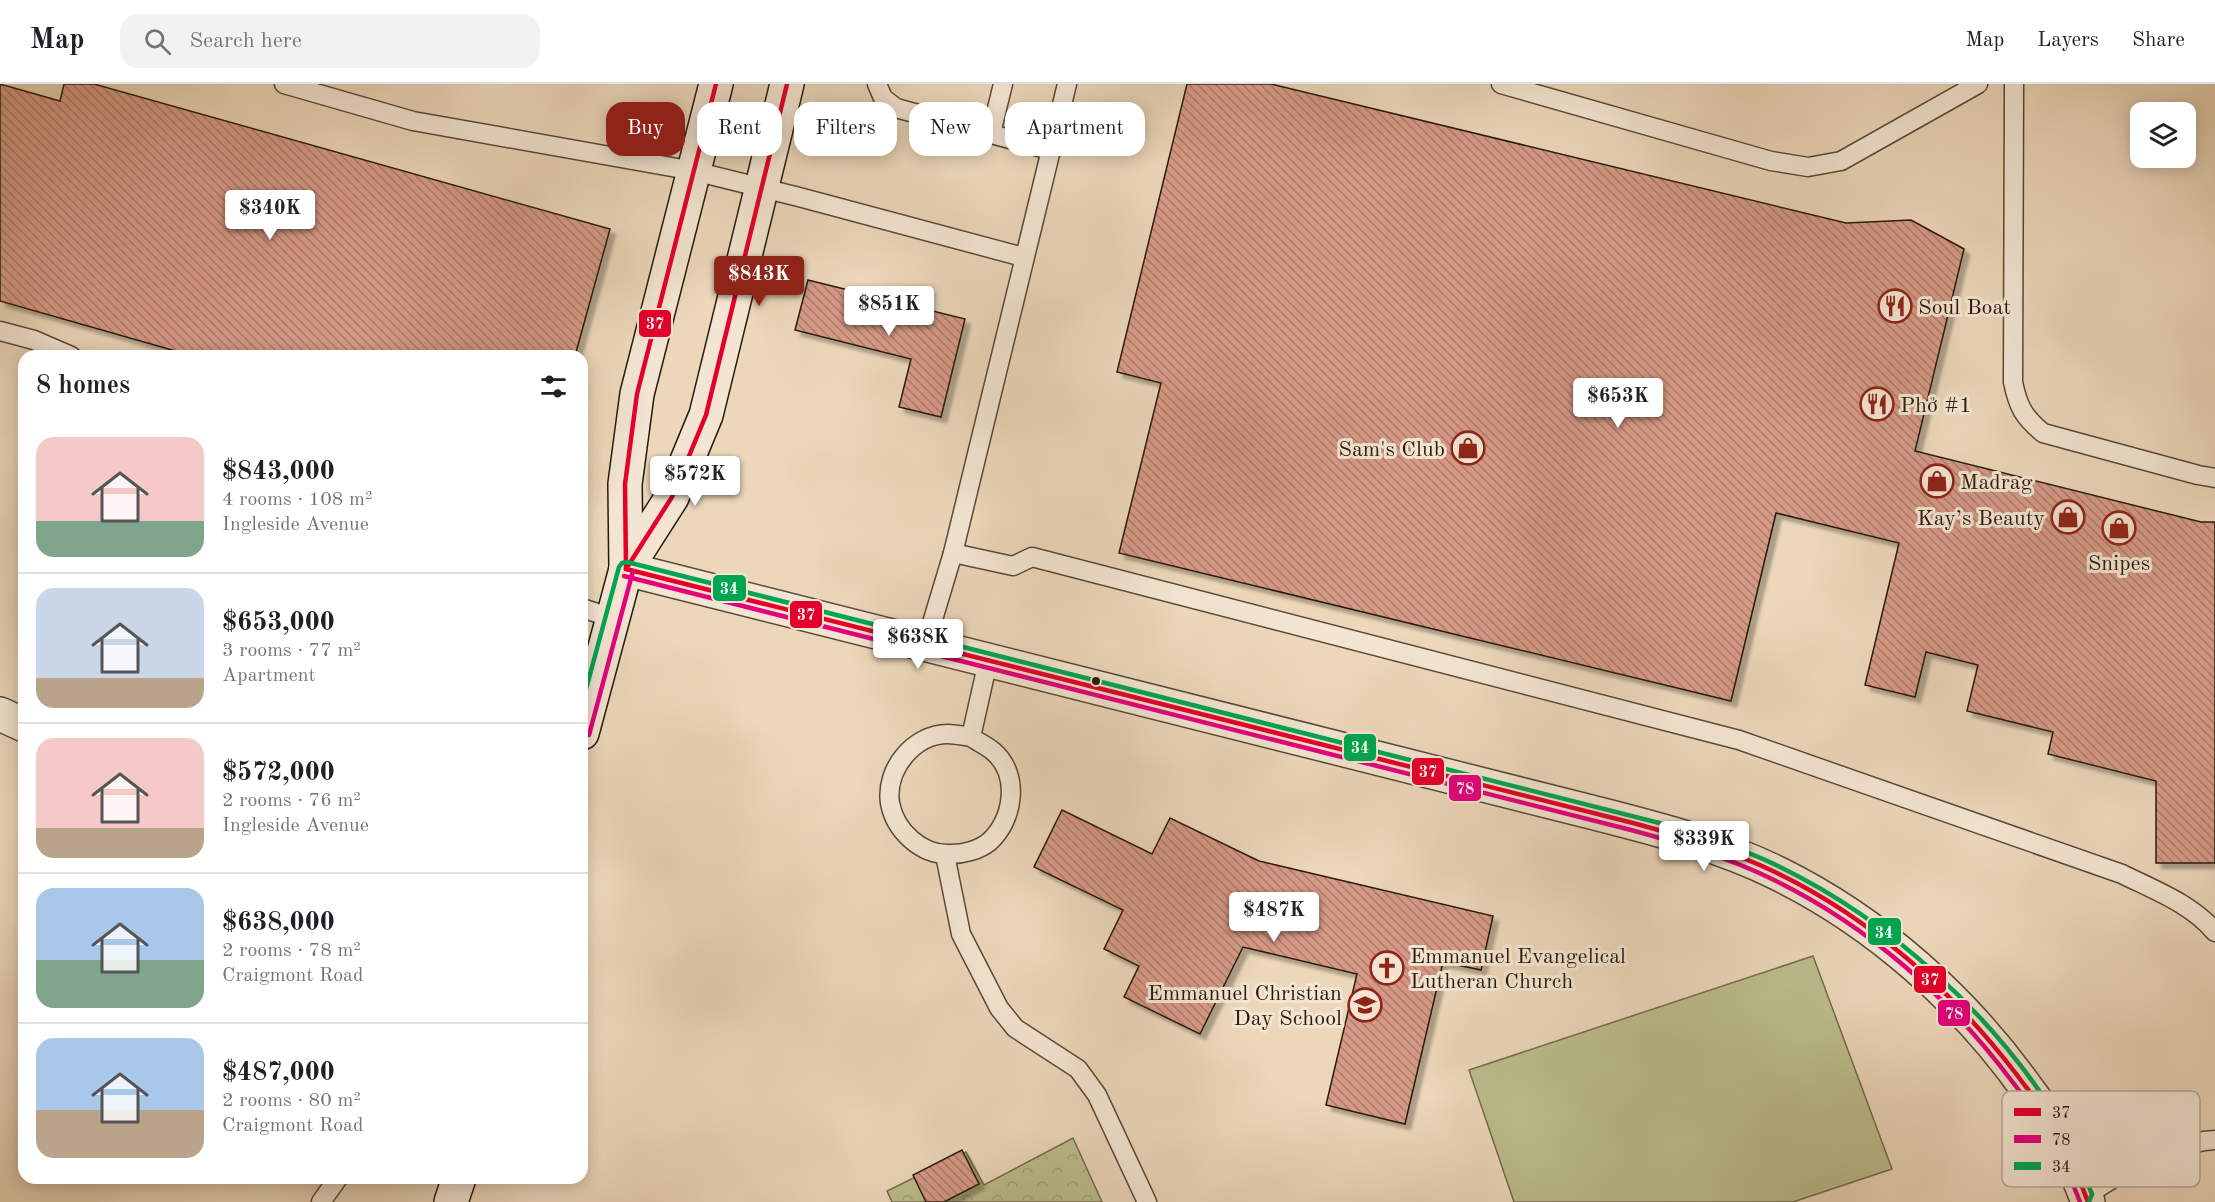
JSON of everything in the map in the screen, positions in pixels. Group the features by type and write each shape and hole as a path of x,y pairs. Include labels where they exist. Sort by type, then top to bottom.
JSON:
{"street":[{"path":"588,705 626,569 625,484 637,394 716,84"},
{"path":"626,569 672,497 706,415 787,84"},
{"path":"626,569 1684,837 1776,873 1838,907 1907,958 1962,1010 2012,1068 2028,1091"},
{"path":"0,714 18,722"},
{"path":"451,1202 457,1184"}],"lane":[{"path":"284,84 413,121 694,171 1023,257"},
{"path":"877,84 883,98 896,108 909,111"},
{"path":"993,125 1003,84"},
{"path":"1062,102 1067,84"},
{"path":"1501,84 1771,161 1808,167 1841,160 1978,84"},
{"path":"2014,84 2013,382 2018,402 2028,420 2043,433 2215,478"},
{"path":"925,646 952,553 1048,156"},
{"path":"0,331 34,340 57,350"},
{"path":"952,553 1013,566 1032,557 1739,740 2122,874 2175,900 2207,923 2215,932"},
{"path":"588,610 612,618"},
{"path":"971,737 988,661"},
{"path":"946,734 971,737 995,753 1008,774 1011,801 1002,827 988,843 965,854 945,855 924,849 910,840 896,821 890,802 891,785 898,764 911,748 925,739 946,734"},
{"path":"945,855 961,934 999,1008 1015,1028 1078,1069 1097,1095 1147,1202"},
{"path":"2200,1142 2215,1140"},
{"path":"321,1202 334,1184"},
{"path":"2078,1200 2099,1187"}],"green space":[{"path":"1813,956 1892,1169 1793,1202 1514,1202 1469,1070"},
{"path":"1073,1138 1102,1202 892,1202 887,1191 966,1152 984,1185"}],"building":[{"path":"0,84 60,101 64,84 94,84 610,229 577,350 172,350 0,301"},
{"name":"Sam's Club","path":"1187,84 1271,84 1846,223 1911,220 1964,249 1915,451 2201,522 2215,522 2215,863 2156,863 2156,781 2048,754 2053,732 1967,711 1978,665 1926,652 1915,697 1865,685 1899,543 1776,513 1731,701 1119,553 1161,383 1117,372"},
{"path":"808,280 965,319 941,417 899,407 911,359 795,330"},
{"name":"Emmanuel Evangelical Lutheran Church","path":"1062,810 1152,854 1170,818 1259,861 1493,916 1481,970 1443,962 1405,1124 1326,1105 1357,974 1243,947 1200,1034 1124,997 1139,966 1104,949 1123,910 1034,867"},
{"path":"962,1150 979,1184 944,1202 926,1202 913,1175"}],"transit line":[{"name":"37","path":"626,568 625,484 637,394 716,84"},
{"name":"37","path":"626,569 672,497 706,415 787,84"},
{"name":"34","path":"588,682 619,567 622,563 627,562 1687,830 1780,867 1861,914 1936,974 1970,1007 2039,1091"},
{"name":"37","path":"626,569 1633,823 1740,857 1810,890 1877,934 1908,959 1966,1014 2029,1091"},
{"name":"78","path":"589,735 633,571"},
{"name":"78","path":"624,576 1631,830 1703,851 1755,871 1807,897 1873,941 1933,992 1987,1049 2019,1091"},
{"name":"78","path":"2074,1187 2080,1202"},
{"name":"37","path":"2082,1187 2088,1202"},
{"name":"34","path":"2089,1187 2092,1194 2089,1202"}],"place":[{"name":"Soul Boat","path":"1895,306"},
{"name":"Phở #1","path":"1877,404"},
{"name":"Sam's Club","path":"1468,448"},
{"name":"Madrag","path":"1937,481"},
{"name":"Kay’s Beauty","path":"2068,517"},
{"name":"Snipes","path":"2119,528"},
{"name":"Emmanuel Evangelical Lutheran Church","path":"1387,968"},
{"name":"Emmanuel Christian Day School","path":"1365,1005"}]}
